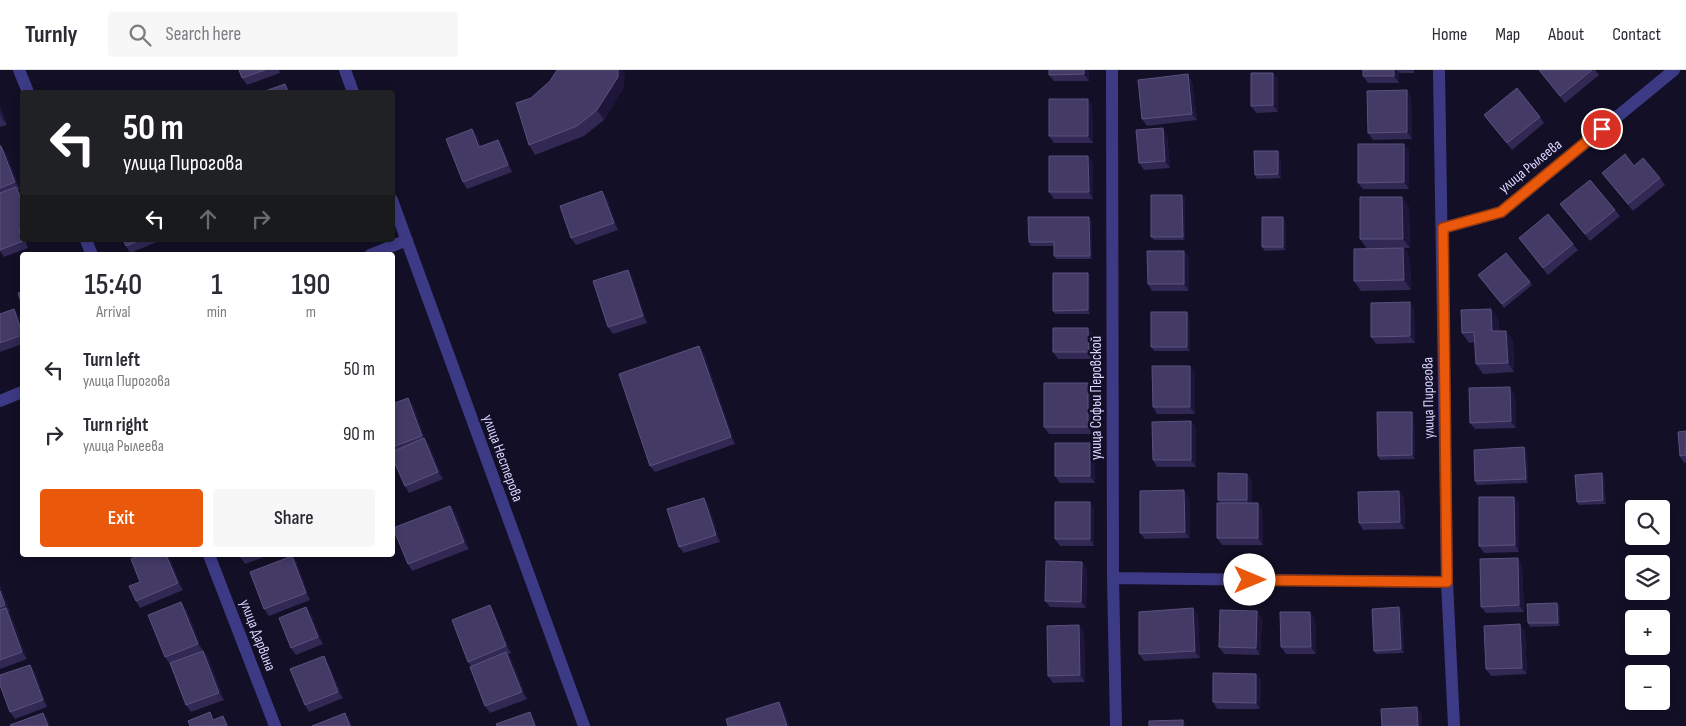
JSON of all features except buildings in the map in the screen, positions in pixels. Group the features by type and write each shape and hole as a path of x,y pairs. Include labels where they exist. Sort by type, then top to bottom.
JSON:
{"street":[{"path":"19,70 27,90"},
{"path":"345,70 352,90"},
{"name":"улица Софьи Перовской","path":"1112,70 1113,578 1116,726"},
{"name":"улица Пирогова","path":"1439,70 1443,228 1447,582 1454,726"},
{"name":"улица Рылеева","path":"1443,228 1501,212 1674,70"},
{"name":"улица Нестерова","path":"395,208 584,726"},
{"path":"377,252 407,240"},
{"path":"0,401 20,393"},
{"name":"улица Дарвина","path":"210,557 275,726"},
{"path":"1113,578 1447,582"}],"route":[{"path":"1250,580 1447,582 1443,228 1501,212 1602,129"}]}
